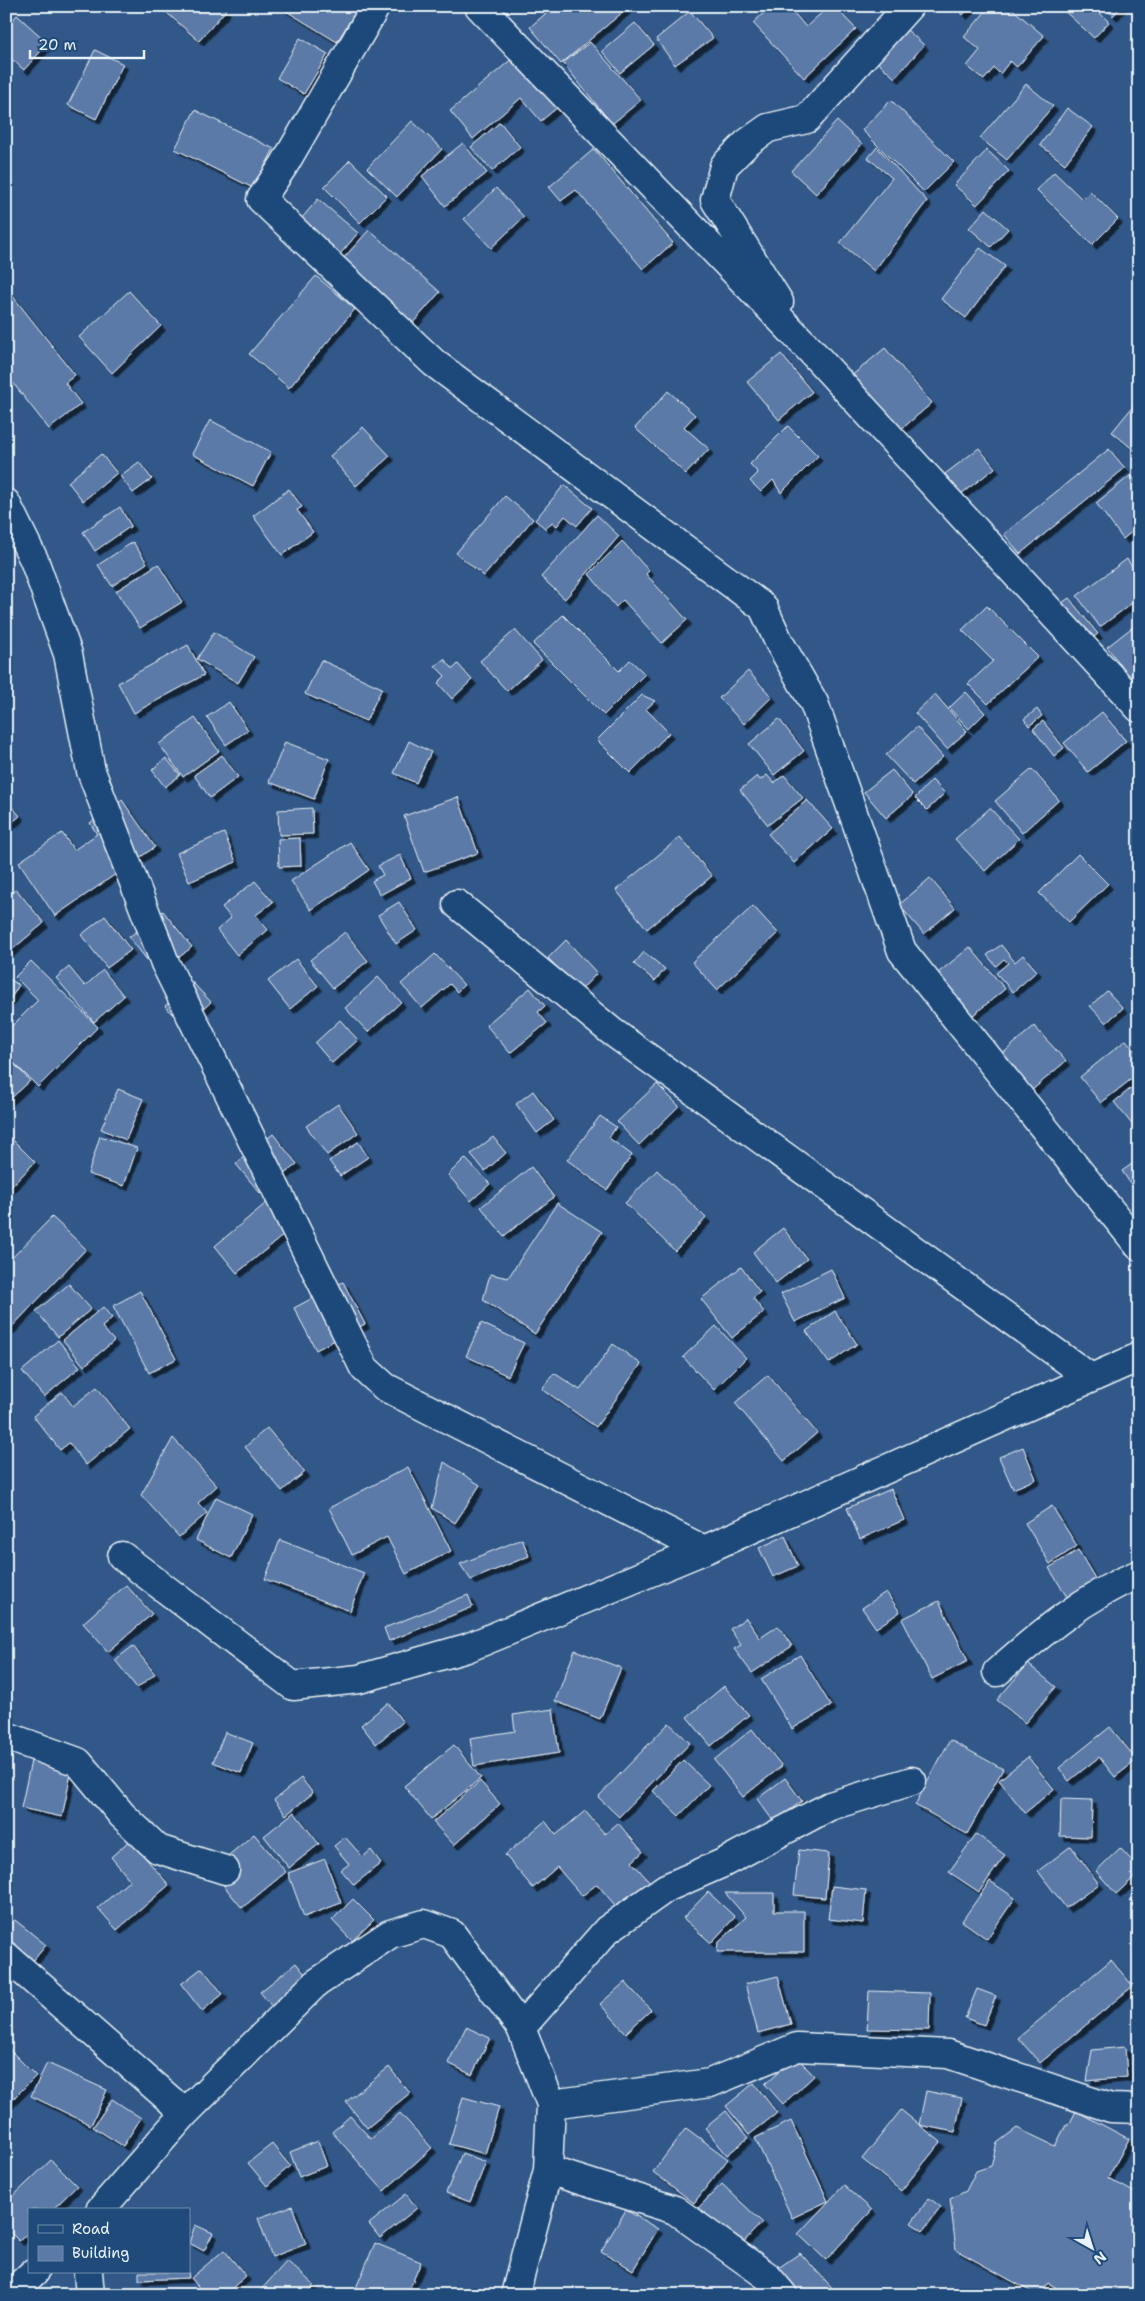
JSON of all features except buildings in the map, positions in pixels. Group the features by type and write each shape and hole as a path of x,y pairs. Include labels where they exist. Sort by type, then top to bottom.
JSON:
{"street":[{"path":"376,6 284,165 261,200 434,363 763,607 779,642 814,703 902,951 1139,1246"},
{"path":"479,6 810,351 1137,705"},
{"path":"810,351 715,200 724,166 747,143 768,128 807,119 909,6"},
{"path":"6,502 34,560 68,654 90,771 164,963 364,1368 385,1387 704,1550"},
{"path":"457,904 611,1031 1091,1378"},
{"path":"122,1556 293,1686 359,1679 467,1648 704,1550 1139,1357"},
{"path":"997,1672 1044,1631 1112,1585 1139,1574"},
{"path":"6,1736 78,1762 122,1815 158,1848 225,1870"},
{"path":"521,2028 607,1930 666,1888 723,1863 830,1806 912,1781"},
{"path":"102,2208 185,2113 315,1984 390,1934 424,1924 452,1934 521,2028 551,2104 548,2170 515,2295"},
{"path":"6,1956 185,2113"},
{"path":"551,2104 710,2083 798,2047 948,2054 1111,2108 1139,2109"},
{"path":"548,2170 675,2210 767,2276 783,2295"},
{"path":"9,2295 32,2274"},
{"path":"88,2274 90,2295"}]}
